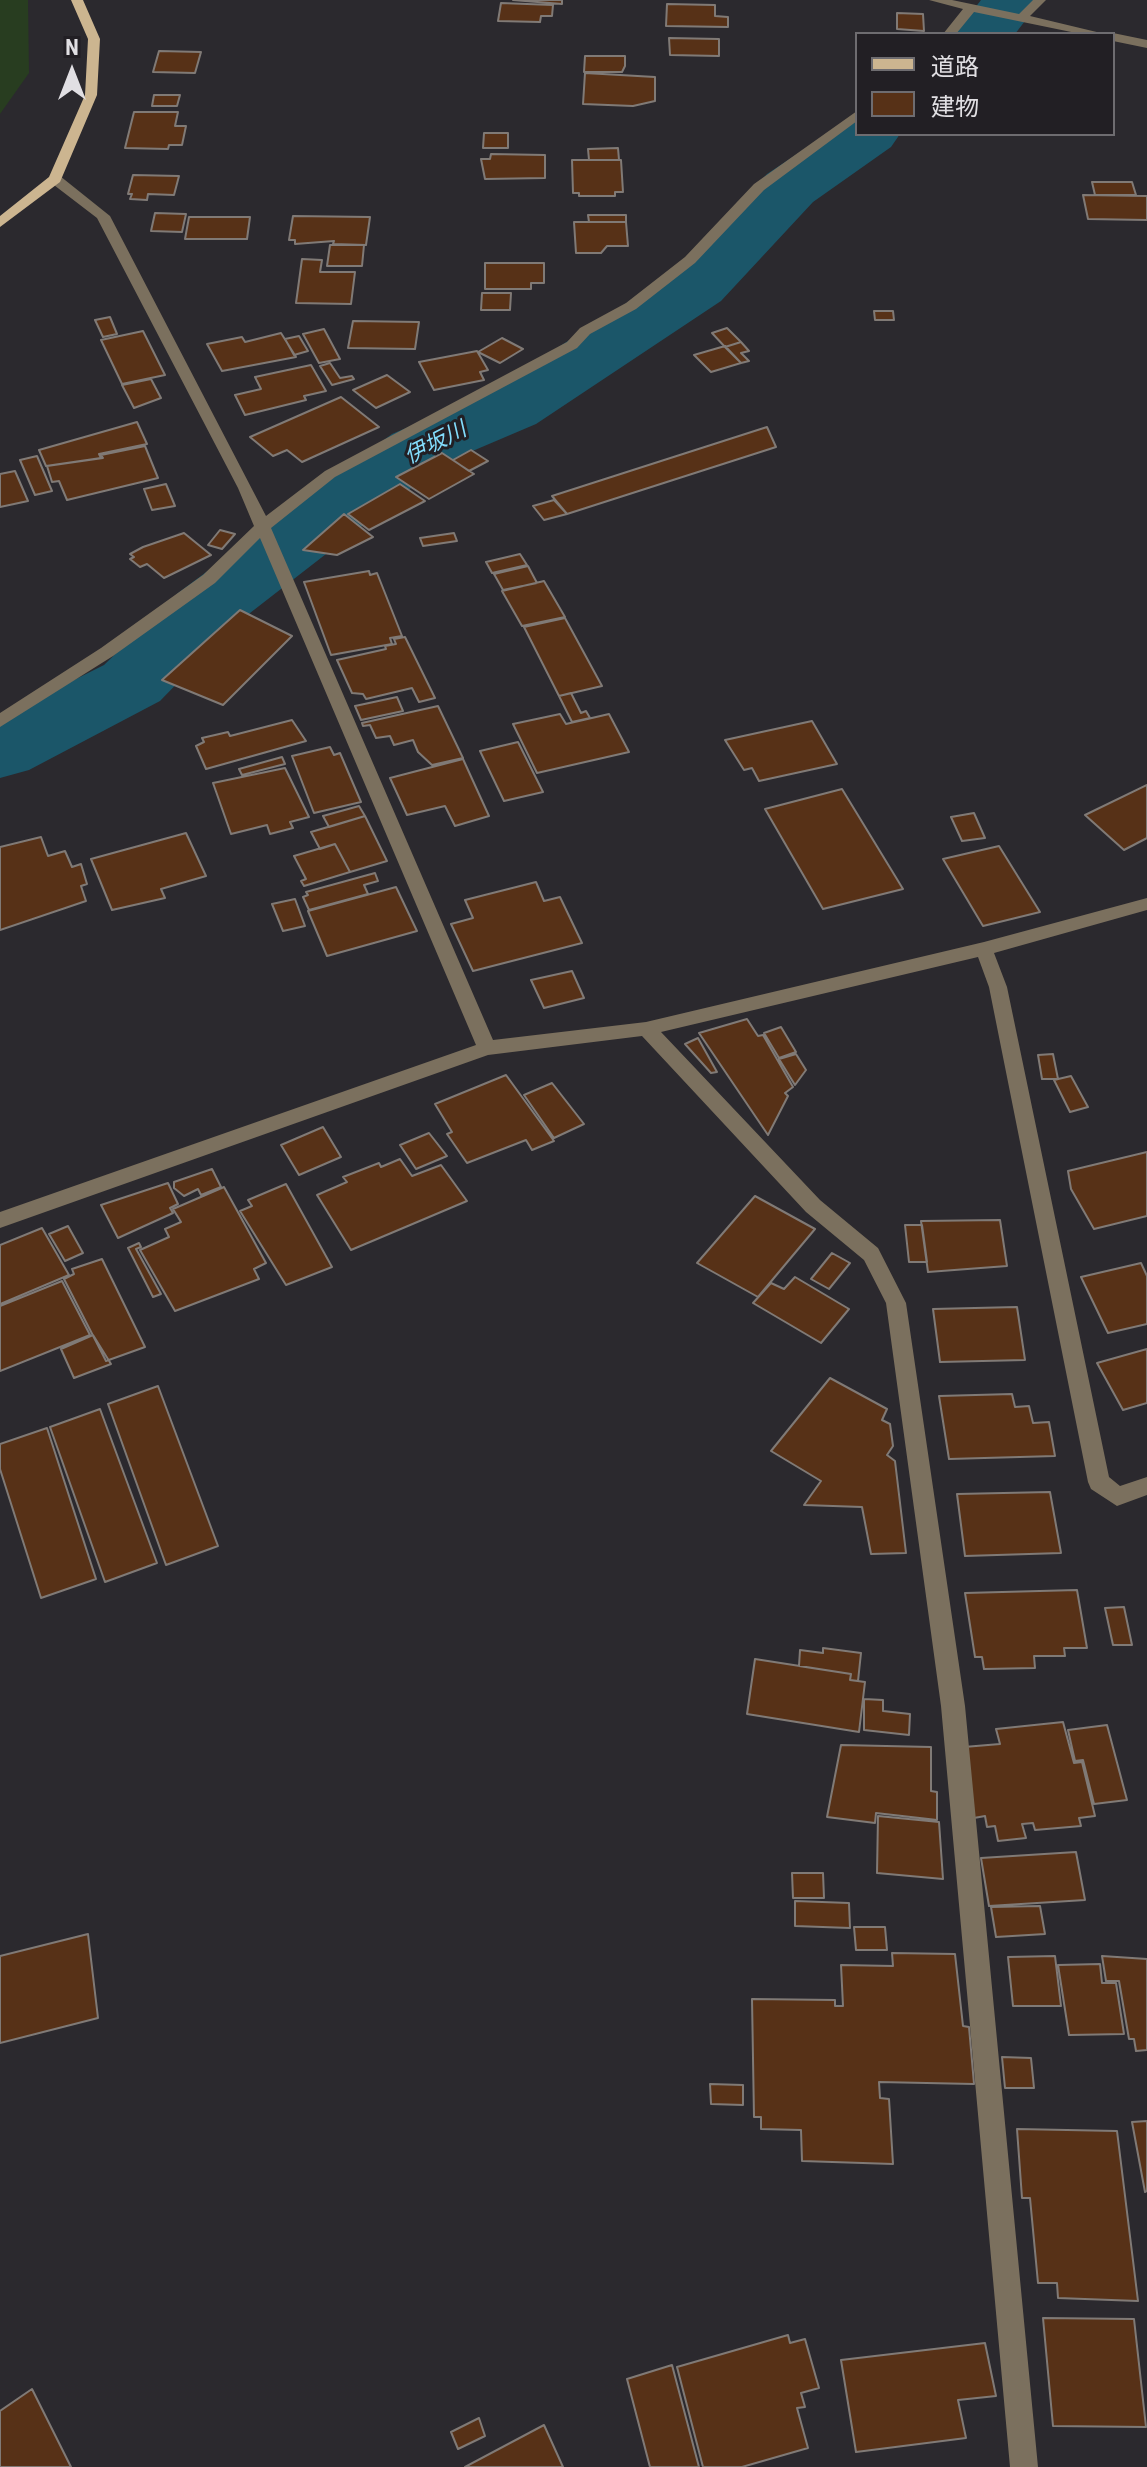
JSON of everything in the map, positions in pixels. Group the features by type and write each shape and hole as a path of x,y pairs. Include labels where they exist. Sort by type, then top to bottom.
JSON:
{"main road":[{"path":"0,223 55,179 91,95 94,39 77,0"}],"street":[{"path":"935,0 1090,32"},
{"path":"1017,16 1040,0"},
{"path":"951,32 978,9"},
{"path":"1115,37 1147,44"},
{"path":"0,721 107,652 209,579 330,474 572,345 585,331 631,306 690,260 759,187 855,116"},
{"path":"55,179 103,216 246,488 487,1048"},
{"path":"0,1220 487,1048 646,1029 984,949 1147,904"},
{"path":"984,949 998,987 1099,1482 1117,1497 1147,1486"},
{"path":"646,1029 813,1206 871,1254 896,1303 953,1706 1024,2467"}],"green space":[{"path":"0,0 28,0 29,73 0,114"}],"building":[{"path":"513,0 562,0 562,4"},
{"path":"501,3 553,5 552,16 541,16 540,22 498,21"},
{"path":"667,4 715,5 715,16 728,17 728,27 666,26"},
{"path":"897,13 923,14 924,31 897,29"},
{"path":"669,38 719,39 719,56 670,55"},
{"path":"159,51 201,52 195,73 153,72"},
{"path":"585,56 625,56 625,66 622,72 584,72"},
{"path":"585,73 655,77 655,101 633,106 583,104"},
{"path":"154,95 180,95 177,106 152,106"},
{"path":"134,112 178,112 175,126 186,126 182,145 169,145 168,149 125,148"},
{"path":"484,133 508,133 508,148 483,148"},
{"path":"618,148 619,160 589,160 588,149"},
{"path":"491,154 545,155 545,178 485,179 481,159 490,159"},
{"path":"572,160 621,160 623,192 615,192 615,196 579,196 579,193 573,193"},
{"path":"133,175 179,176 174,195 148,194 147,200 130,199 132,194 128,194"},
{"path":"1092,182 1132,182 1136,195 1095,195"},
{"path":"1083,195 1147,196 1147,220 1088,219"},
{"path":"155,213 186,214 182,232 151,231"},
{"path":"588,215 626,215 626,222 589,222"},
{"path":"293,216 370,217 366,245 333,244 334,241 295,244 295,240 289,240"},
{"path":"189,217 250,217 247,239 185,239"},
{"path":"574,222 626,222 628,246 607,246 601,253 576,253"},
{"path":"330,245 364,245 362,266 327,266"},
{"path":"302,259 322,260 320,272 355,272 351,304 296,303"},
{"path":"485,263 544,263 544,283 531,283 531,289 485,289"},
{"path":"482,293 511,293 510,310 481,310"},
{"path":"874,311 893,311 894,320 875,320"},
{"path":"110,317 117,334 103,337 95,320"},
{"path":"353,321 419,322 415,349 348,348"},
{"path":"727,328 741,342 725,347 712,333"},
{"path":"324,329 340,359 319,363 303,334"},
{"path":"143,331 165,375 122,384 101,340"},
{"path":"281,333 296,357 222,371 207,344 242,337 245,342"},
{"path":"299,336 308,351 294,355 285,339"},
{"path":"502,338 523,349 500,363 478,352"},
{"path":"741,342 749,351 741,353 749,361 741,363 725,347"},
{"path":"725,346 741,363 711,372 694,355"},
{"path":"477,351 488,370 480,372 484,380 434,390 419,362"},
{"path":"330,363 340,378 352,376 354,379 332,385 320,366"},
{"path":"311,365 326,391 304,396 306,400 245,415 235,395 261,389 255,377"},
{"path":"387,375 410,392 376,408 353,390"},
{"path":"151,379 161,398 134,408 122,385"},
{"path":"341,397 379,427 302,462 287,450 273,456 250,437"},
{"path":"137,422 147,444 99,454 101,458 46,466 39,450"},
{"path":"767,427 776,447 567,514 552,496"},
{"path":"145,446 158,478 67,500 59,481 52,482 47,466 103,458 101,455"},
{"path":"471,450 488,461 469,471 453,460"},
{"path":"442,453 474,474 429,499 396,477"},
{"path":"37,456 52,491 35,495 20,460"},
{"path":"15,471 28,501 0,507 0,474"},
{"path":"166,484 175,506 152,510 144,489"},
{"path":"400,484 425,501 369,530 348,514"},
{"path":"554,500 567,514 544,520 533,506"},
{"path":"344,514 373,537 337,555 303,550"},
{"path":"220,530 235,534 222,549 208,545"},
{"path":"184,533 211,555 164,578 147,564 140,567 130,559 134,557 130,554 143,547"},
{"path":"454,533 457,541 423,546 420,538"},
{"path":"520,554 527,565 492,573 486,562"},
{"path":"528,566 537,583 503,590 494,574"},
{"path":"369,571 370,575 377,573 402,636 390,638 392,644 331,655 304,582"},
{"path":"544,581 565,617 522,626 502,591"},
{"path":"240,610 292,636 223,705 162,680"},
{"path":"565,618 602,686 559,696 524,627"},
{"path":"405,637 435,698 419,702 412,688 366,699 363,694 352,693 337,660 386,649 385,646 396,644 394,639"},
{"path":"571,693 581,713 586,711 590,718 572,722 559,696"},
{"path":"397,697 403,711 361,720 355,706"},
{"path":"438,706 463,758 432,765 418,752 413,740 394,745 390,736 376,738 370,725 363,726 362,723"},
{"path":"560,714 566,724 609,714 629,752 537,773 513,724"},
{"path":"292,720 306,741 206,769 196,746 204,742 202,738 228,732 230,736"},
{"path":"812,721 837,764 759,781 752,768 744,770 725,740"},
{"path":"518,742 543,792 504,801 480,751"},
{"path":"330,747 334,755 340,753 361,802 314,813 292,756"},
{"path":"282,757 285,764 242,775 239,769"},
{"path":"463,759 489,816 455,826 445,806 407,815 390,778"},
{"path":"285,768 309,817 290,822 293,828 270,834 267,825 231,834 213,783"},
{"path":"1147,785 1147,838 1124,850 1085,815"},
{"path":"842,789 903,889 823,909 765,809"},
{"path":"359,806 365,816 329,827 323,816"},
{"path":"974,813 985,838 962,841 951,817"},
{"path":"365,816 387,861 350,872 335,844 320,849 311,832"},
{"path":"186,833 206,876 161,889 165,898 112,910 91,859"},
{"path":"41,837 48,856 65,851 72,867 81,864 87,884 81,886 86,901 0,930 0,847"},
{"path":"335,844 350,872 304,886 301,881 306,879 294,856"},
{"path":"999,846 1040,912 983,926 943,859"},
{"path":"375,873 378,881 364,885 368,894 309,910 303,897 308,895 306,892"},
{"path":"536,882 544,901 560,897 582,943 473,971 451,924 473,918 465,900"},
{"path":"396,887 417,931 327,956 308,911"},
{"path":"295,899 305,926 283,931 272,904"},
{"path":"572,971 584,998 544,1008 531,980"},
{"path":"747,1019 758,1036 763,1035 793,1087 785,1093 788,1096 768,1135 699,1033"},
{"path":"781,1027 796,1052 779,1058 764,1033"},
{"path":"698,1038 717,1072 711,1073 685,1044"},
{"path":"796,1054 806,1070 795,1085 779,1059"},
{"path":"1053,1054 1058,1079 1042,1079 1038,1055"},
{"path":"506,1075 554,1141 532,1150 526,1140 467,1163 447,1134 452,1132 435,1104"},
{"path":"1071,1076 1088,1107 1070,1112 1054,1080"},
{"path":"552,1083 584,1124 554,1138 524,1095"},
{"path":"323,1127 341,1157 299,1175 281,1145"},
{"path":"429,1133 447,1156 416,1169 400,1145"},
{"path":"1147,1152 1147,1216 1094,1229 1071,1189 1068,1171"},
{"path":"400,1159 412,1176 441,1165 467,1201 351,1250 317,1195 347,1182 343,1177 379,1163 381,1167"},
{"path":"212,1169 221,1187 201,1195 198,1189 184,1196 174,1188 174,1182"},
{"path":"168,1183 178,1204 170,1208 173,1213 118,1238 101,1205"},
{"path":"286,1184 332,1267 286,1285 240,1211 252,1206 248,1200"},
{"path":"224,1187 266,1263 254,1269 259,1279 175,1311 140,1250 169,1237 165,1229 181,1222 173,1209"},
{"path":"755,1196 815,1229 758,1297 697,1263"},
{"path":"1000,1220 1007,1266 928,1272 921,1221"},
{"path":"905,1225 922,1225 927,1262 909,1262"},
{"path":"68,1226 83,1253 65,1261 49,1234"},
{"path":"42,1228 69,1275 0,1304 0,1245"},
{"path":"139,1243 141,1247 136,1249 161,1294 153,1297 128,1248"},
{"path":"832,1253 850,1263 829,1289 811,1279"},
{"path":"102,1259 145,1347 106,1361 64,1279 74,1274 72,1269"},
{"path":"1141,1263 1147,1276 1147,1324 1108,1333 1081,1277"},
{"path":"795,1277 849,1309 821,1343 753,1303 771,1283 784,1289"},
{"path":"62,1281 90,1335 0,1371 0,1306"},
{"path":"1017,1307 1025,1360 940,1362 933,1309"},
{"path":"93,1335 111,1364 74,1378 61,1349"},
{"path":"1147,1349 1147,1403 1123,1410 1097,1363"},
{"path":"830,1378 887,1409 882,1420 890,1424 893,1446 887,1455 895,1461 906,1553 871,1554 862,1507 804,1505 821,1481 771,1451"},
{"path":"158,1386 218,1546 166,1565 108,1404"},
{"path":"1012,1394 1015,1407 1029,1406 1033,1423 1049,1422 1055,1456 949,1459 939,1396"},
{"path":"100,1409 157,1563 105,1582 50,1427"},
{"path":"47,1428 96,1579 41,1598 0,1469 0,1444"},
{"path":"1050,1492 1061,1553 965,1556 957,1494"},
{"path":"1077,1590 1087,1648 1064,1648 1065,1656 1034,1656 1035,1668 984,1669 982,1657 975,1657 965,1593"},
{"path":"1124,1607 1132,1645 1113,1645 1105,1608"},
{"path":"823,1648 861,1653 858,1681 850,1680 851,1674 799,1666 800,1650 823,1653"},
{"path":"755,1659 851,1674 850,1680 865,1682 859,1732 747,1714"},
{"path":"864,1699 883,1700 883,1711 910,1714 909,1735 864,1730"},
{"path":"1063,1722 1074,1763 1082,1762 1095,1816 1079,1818 1081,1826 1035,1830 1033,1823 1022,1824 1026,1838 998,1841 995,1826 987,1827 985,1816 974,1818 964,1747 1000,1744 996,1729"},
{"path":"1107,1725 1127,1800 1094,1804 1083,1760 1075,1761 1068,1730"},
{"path":"841,1745 931,1747 931,1791 937,1792 937,1820 876,1813 875,1823 827,1817"},
{"path":"878,1816 939,1822 943,1879 877,1873"},
{"path":"1076,1852 1085,1900 989,1906 981,1858"},
{"path":"792,1873 823,1873 824,1898 793,1898"},
{"path":"795,1901 849,1903 850,1928 795,1926"},
{"path":"1040,1906 1045,1934 996,1937 991,1907"},
{"path":"854,1927 885,1927 887,1950 856,1950"},
{"path":"88,1934 98,2018 0,2043 0,1956"},
{"path":"892,1953 955,1954 963,2026 969,2027 974,2084 879,2082 880,2098 889,2099 893,2164 802,2161 801,2130 761,2129 761,2117 754,2117 752,1999 835,2000 835,2006 843,2006 841,1965 893,1966"},
{"path":"1055,1956 1061,2006 1013,2006 1008,1957"},
{"path":"1102,1956 1147,1959 1147,2050 1136,2051 1134,2039 1129,2039 1119,1981 1106,1981"},
{"path":"1100,1964 1102,1983 1116,1983 1124,2034 1069,2035 1058,1965"},
{"path":"1002,2057 1031,2058 1034,2088 1005,2088"},
{"path":"710,2084 743,2085 743,2105 711,2104"},
{"path":"1147,2121 1147,2191 1145,2192 1132,2122"},
{"path":"1017,2129 1117,2131 1138,2301 1058,2298 1057,2283 1038,2283 1030,2198 1022,2198"},
{"path":"1043,2318 1134,2319 1146,2427 1053,2426"},
{"path":"788,2335 790,2343 805,2339 819,2388 801,2393 805,2407 797,2408 808,2448 742,2467 703,2467 677,2367"},
{"path":"985,2343 996,2396 958,2400 966,2438 856,2452 841,2360"},
{"path":"672,2365 699,2467 650,2467 627,2379"},
{"path":"32,2389 71,2467 0,2467 0,2411"},
{"path":"479,2418 485,2436 458,2449 451,2432"},
{"path":"544,2425 563,2467 465,2467"}],"waterway":[{"name":"伊坂川","path":"986,32 1012,0"},
{"name":"伊坂川","path":"0,751 132,683 205,610 417,449 511,409 697,287 790,188 866,136"}]}
